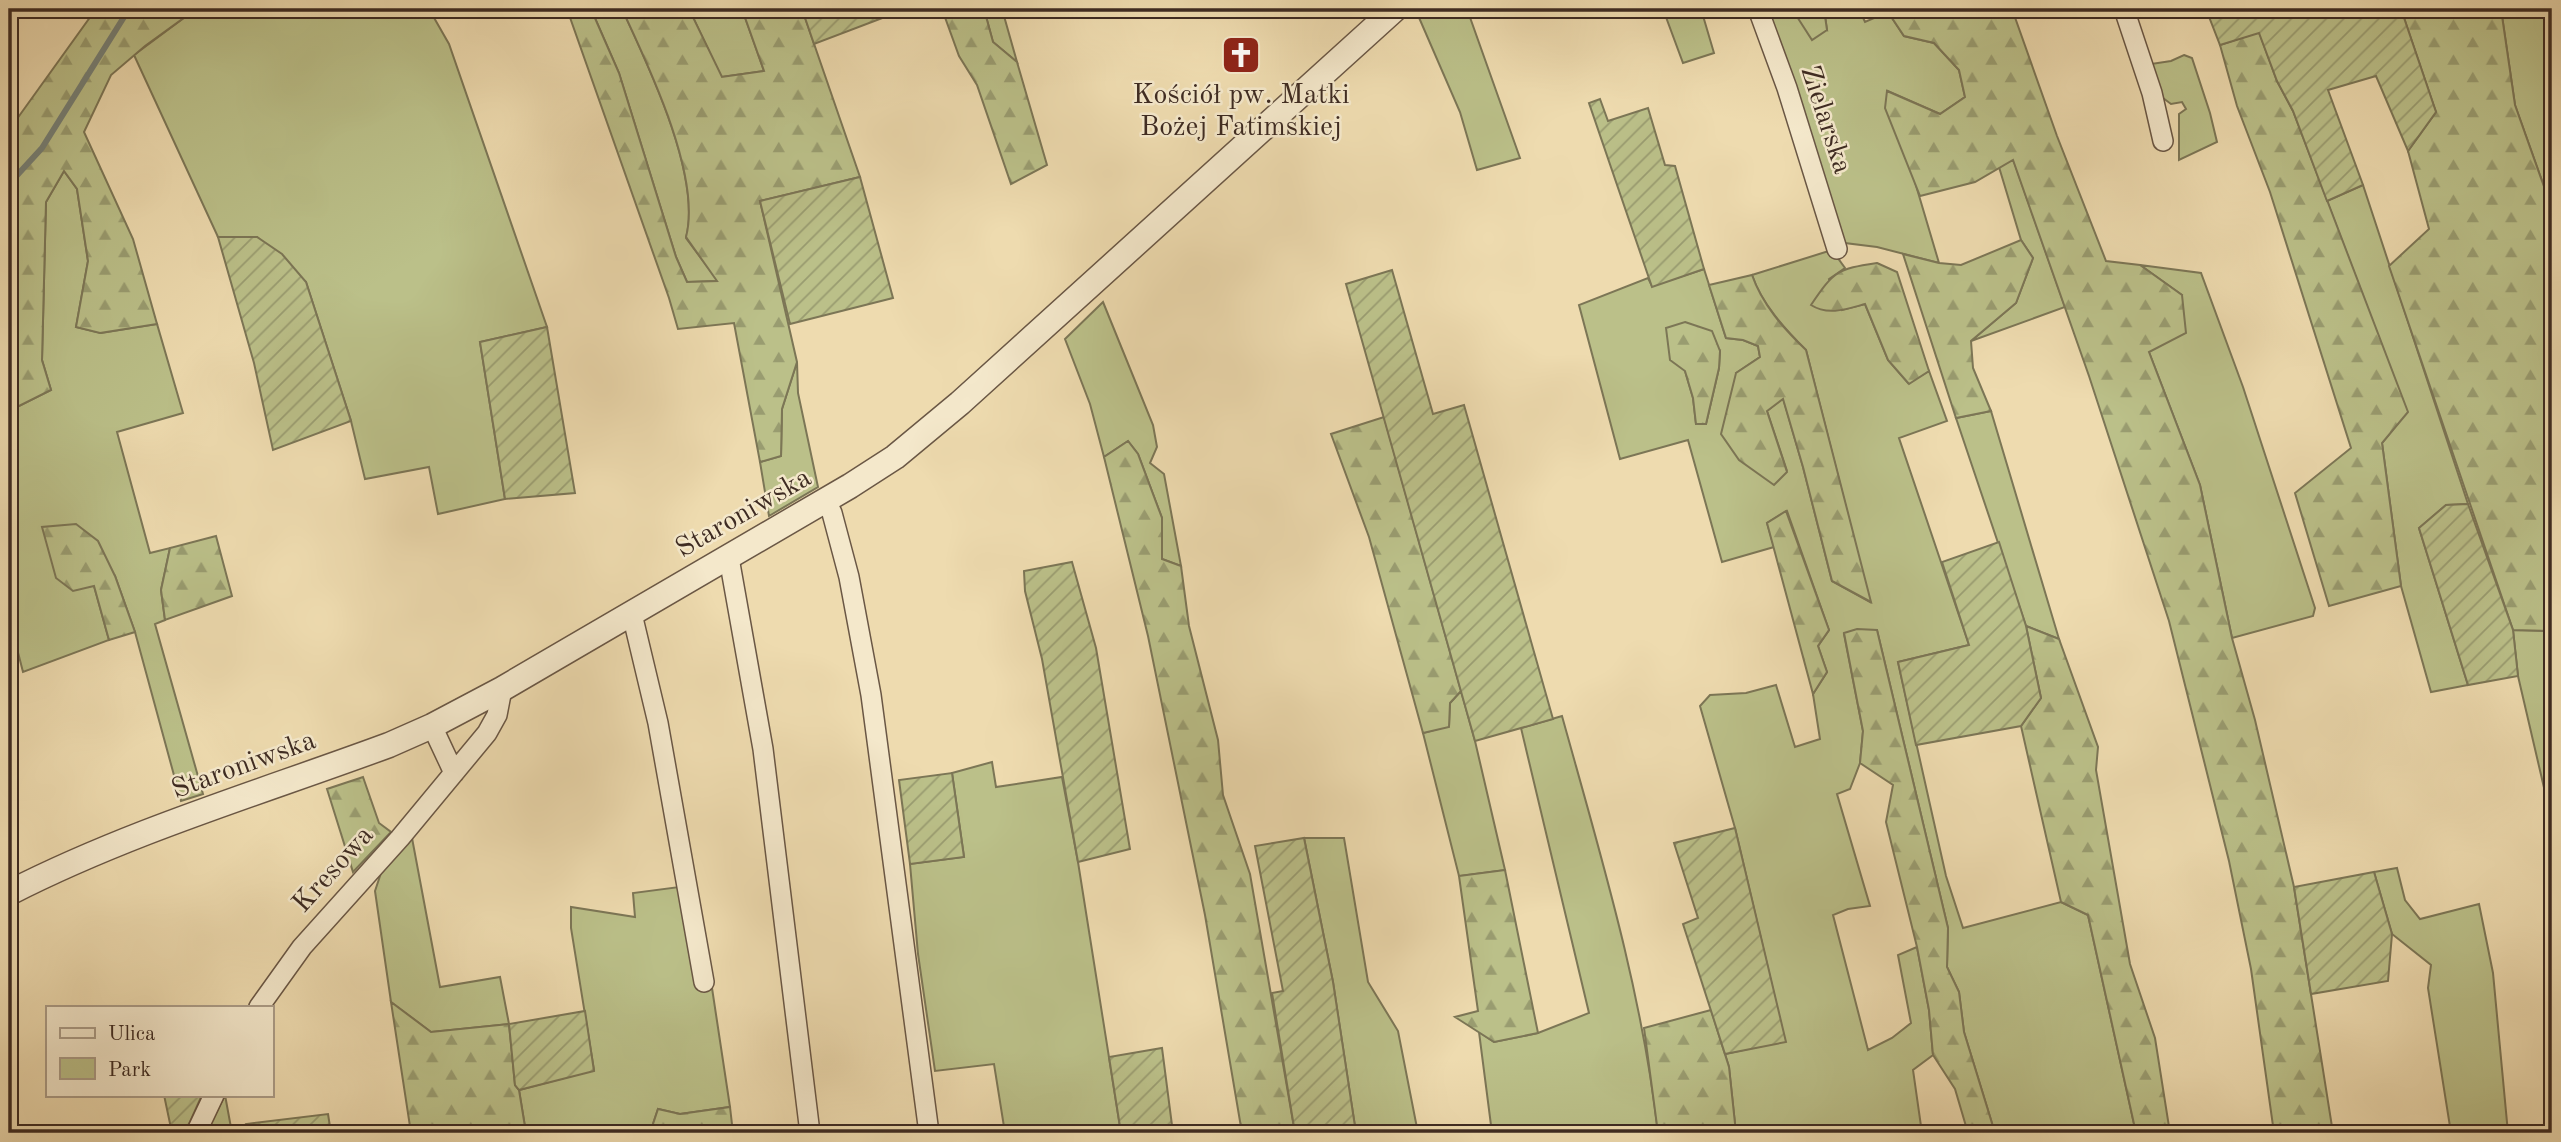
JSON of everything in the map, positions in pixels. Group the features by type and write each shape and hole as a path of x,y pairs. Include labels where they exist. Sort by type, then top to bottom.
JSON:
{"street":[{"name":"Staroniwska","path":"9,893 104,848 389,745 432,726 502,690 826,501 895,457 960,403 1395,9"},
{"name":"Zielarska","path":"1758,9 1787,88 1837,249"},
{"path":"2124,9 2152,93 2163,141"},
{"path":"826,501 832,513 849,577 871,695 929,1133"},
{"path":"729,558 763,749 810,1133"},
{"path":"632,614 658,723 705,982"},
{"name":"Kresowa","path":"260,1006 302,947 400,838 487,733 496,715 502,690"},
{"path":"432,726 454,773"},
{"path":"195,1133 214,1096"}],"green space":[{"path":"96,9 196,9 111,75 84,132 133,239 157,324 100,333 76,327 88,261 77,189 64,171 46,202 42,360 51,390 9,411 9,130"},
{"path":"196,9 429,9 449,44 547,327 480,342 505,499 438,514 429,467 365,479 351,421 306,282 257,237 218,237 134,55"},
{"path":"567,9 591,9 619,73 676,257 687,282 717,281 686,237 689,212 680,153 658,90 622,9 689,9 722,77 764,71 742,9 802,9 860,177 760,201 797,362 782,409 781,456 760,462 734,323 678,329"},
{"path":"591,9 622,9 658,90 680,153 689,213 686,238 718,281 687,282 676,257 619,73"},
{"path":"689,9 742,9 764,71 721,77"},
{"path":"802,9 906,9 814,44"},
{"path":"942,9 984,9 993,42 1017,62 1047,165 1011,184 977,85 959,56"},
{"path":"984,9 1002,9 1017,62 993,42"},
{"path":"1422,9 1467,9 1520,158 1477,170 1460,112 1417,13"},
{"path":"1663,9 1701,9 1714,53 1683,63"},
{"path":"1766,9 1824,9 1827,30 1812,40 1794,12 1769,16"},
{"path":"1824,9 1859,9 1865,22 1888,12 1904,36 1934,43 1959,70 1965,97 1940,114 1888,91 1939,263 1877,247 1845,243 1769,16 1794,12 1827,30"},
{"path":"1895,9 2012,9 2057,136 2106,261 2140,265 2182,295 2186,333 2149,352 2200,485 2232,638 2255,720 2294,887 2333,1133 2274,1133 2251,969 2229,861 2169,621 2089,376 2013,160 1975,182 1920,196 1885,108 1887,91 1940,114 1965,97 1959,70 1934,43 1904,36 1888,12"},
{"path":"2206,9 2350,9 2351,12 2356,9 2401,9 2436,112 2408,151 2376,76 2328,90 2363,185 2327,201 2293,111 2277,81 2259,33 2220,45"},
{"path":"2401,9 2501,9 2515,105 2552,209 2552,631 2513,630 2389,266 2429,229 2408,151 2436,112"},
{"path":"2501,9 2552,9 2552,209 2515,105"},
{"path":"2259,32 2277,81 2293,111 2408,412 2382,443 2401,586 2329,606 2295,493 2351,448 2270,192 2237,106 2220,45"},
{"path":"2184,55 2192,58 2217,142 2179,160 2179,114 2186,109 2182,102 2171,104 2163,98 2151,64 2171,61"},
{"path":"1600,99 1608,121 1648,108 1665,165 1675,166 1704,269 1652,287 1589,103"},
{"path":"2013,159 2065,307 1971,341 2016,303 2033,258 2021,240 1999,167"},
{"path":"64,171 77,189 88,261 76,327 101,333 157,324 183,413 117,432 150,553 170,548 161,590 165,620 155,624 203,794 181,801 135,632 115,576 94,586 109,640 23,672 9,617 9,411 51,390 42,360 46,202"},
{"path":"860,177 893,298 790,324 760,201"},
{"path":"2363,185 2468,504 2446,505 2419,528 2468,685 2431,692 2401,586 2382,443 2407,412 2327,201"},
{"path":"218,237 257,237 282,254 306,282 351,421 273,450 254,363"},
{"path":"2021,240 2033,258 2016,303 1971,341 1973,368 1991,411 1956,418 1903,254 1939,263 1961,265"},
{"path":"1832,250 1845,268 1829,279 1842,310 1865,304 1888,360 1908,383 1929,371 1947,421 1899,438 1969,645 1898,662 1946,876 1963,928 2061,902 2088,915 2136,1133 1995,1133 1964,1032 1959,992 1947,967 1948,928 1877,630 1844,634 1863,731 1860,763 1850,789 1837,794 1870,906 1848,909 1833,915 1868,1050 1892,1038 1911,1023 1898,955 1917,947 1929,1010 1933,1055 1913,1070 1922,1133 1736,1133 1729,1067 1725,1054 1785,1041 1735,828 1700,706 1710,695 1746,693 1776,685 1795,747 1820,739 1813,694 1827,672 1818,646 1829,630 1787,511 1767,523 1774,547 1722,562 1688,440 1620,459 1579,305 1648,278 1652,286 1704,269 1726,338 1743,340 1758,346 1760,357 1736,373 1787,471 1767,411 1783,398 1832,581 1870,602 1806,350 1768,306 1752,275","holes":["1720,351 1719,368 1706,424 1696,424 1693,398 1685,371"]},
{"path":"1877,263 1897,272 1929,371 1909,384 1888,360 1865,304 1831,311 1811,305 1831,278 1853,267"},
{"path":"2140,265 2201,273 2243,387 2315,608 2313,616 2232,638 2200,485 2149,352 2182,295"},
{"path":"1392,270 1433,414 1464,405 1553,719 1475,741 1346,284"},
{"path":"1752,275 1761,296 1774,315 1806,350 1871,602 1832,581 1783,399 1767,411 1787,472 1774,485 1739,460 1721,434 1736,373 1760,357 1758,346 1743,340 1726,338 1709,285"},
{"path":"1103,302 1153,425 1157,447 1150,463 1164,474 1181,566 1162,559 1162,518 1138,454 1128,441 1104,457 1090,404 1065,339"},
{"path":"1685,322 1712,331 1720,351 1719,368 1706,424 1696,424 1693,398 1685,371 1670,360 1666,328"},
{"path":"547,327 575,493 505,499 480,342"},
{"path":"797,362 798,393 818,487 769,516 760,462 781,456 782,409"},
{"path":"1991,411 2059,639 2026,626 1956,418"},
{"path":"1384,417 1461,691 1450,703 1449,727 1423,733 1369,537 1331,434"},
{"path":"1128,441 1138,454 1162,518 1162,559 1181,566 1189,626 1218,740 1223,795 1250,874 1295,1133 1242,1133 1205,915 1148,636 1104,457"},
{"path":"2468,504 2513,630 2518,676 2468,685 2419,528 2446,505"},
{"path":"1786,511 1829,630 1818,646 1827,672 1813,694 1767,523"},
{"path":"76,524 98,541 115,576 135,632 109,640 94,586 73,591 56,578 42,527"},
{"path":"216,536 232,596 165,620 161,590 170,548"},
{"path":"1999,542 2026,626 2041,698 2021,726 1916,745 1898,662 1969,645 1942,562"},
{"path":"1072,562 1096,648 1130,849 1078,862 1042,659 1025,591 1024,571"},
{"path":"2026,626 2059,639 2098,747 2096,770 2130,964 2155,1038 2170,1133 2136,1133 2088,915 2061,902 2021,726 2041,698"},
{"path":"1857,629 1877,630 1948,928 1947,967 1959,992 1964,1032 1995,1133 1968,1133 1955,1089 1933,1055 1929,1010 1917,947 1886,822 1893,785 1860,763 1863,731 1844,633"},
{"path":"2513,630 2552,631 2552,822 2518,676"},
{"path":"1461,691 1505,870 1459,876 1423,733 1449,726 1450,703"},
{"path":"1562,716 1631,975 1658,1133 1492,1133 1479,1032 1494,1042 1538,1033 1589,1013 1521,728"},
{"path":"992,762 996,787 1062,777 1121,1133 1005,1133 994,1064 935,1071 918,954 910,864 964,857 952,773"},
{"path":"952,773 964,857 910,864 899,780"},
{"path":"363,777 379,823 391,832 353,872 327,789"},
{"path":"1735,828 1786,1042 1725,1054 1683,924 1698,918 1674,843"},
{"path":"412,838 440,987 500,977 509,1024 431,1032 391,1002 375,891 381,873"},
{"path":"1304,838 1344,838 1368,982 1398,1031 1418,1133 1356,1133 1333,982"},
{"path":"1304,838 1333,982 1356,1133 1295,1133 1272,993 1283,991 1255,846"},
{"path":"2397,868 2405,900 2420,919 2479,904 2493,973 2508,1133 2451,1133 2428,988 2431,965 2392,934 2374,872"},
{"path":"1505,870 1538,1033 1494,1042 1455,1017 1478,1011 1459,876"},
{"path":"2374,872 2392,934 2388,981 2311,994 2294,887"},
{"path":"679,887 697,987 712,988 730,1107 680,1114 658,1109 650,1133 526,1133 519,1090 594,1070 571,928 571,907 635,917 633,893"},
{"path":"391,1002 431,1032 509,1024 515,1085 519,1090 526,1133 411,1133"},
{"path":"1711,1010 1729,1067 1736,1133 1658,1133 1644,1028"},
{"path":"585,1011 594,1071 519,1090 515,1085 509,1024"},
{"path":"1162,1048 1173,1133 1121,1133 1109,1057"},
{"path":"164,1096 202,1096 185,1133 172,1133"},
{"path":"224,1096 225,1096 232,1133 206,1133"},
{"path":"730,1107 733,1133 650,1133 658,1109 680,1114"},
{"path":"328,1114 331,1133 248,1133 246,1124"}],"waterway":[{"path":"9,184 42,148 129,9"}],"place":[{"name":"Kościół pw. Matki Bożej Fatimskiej","path":"1241,55"}]}
